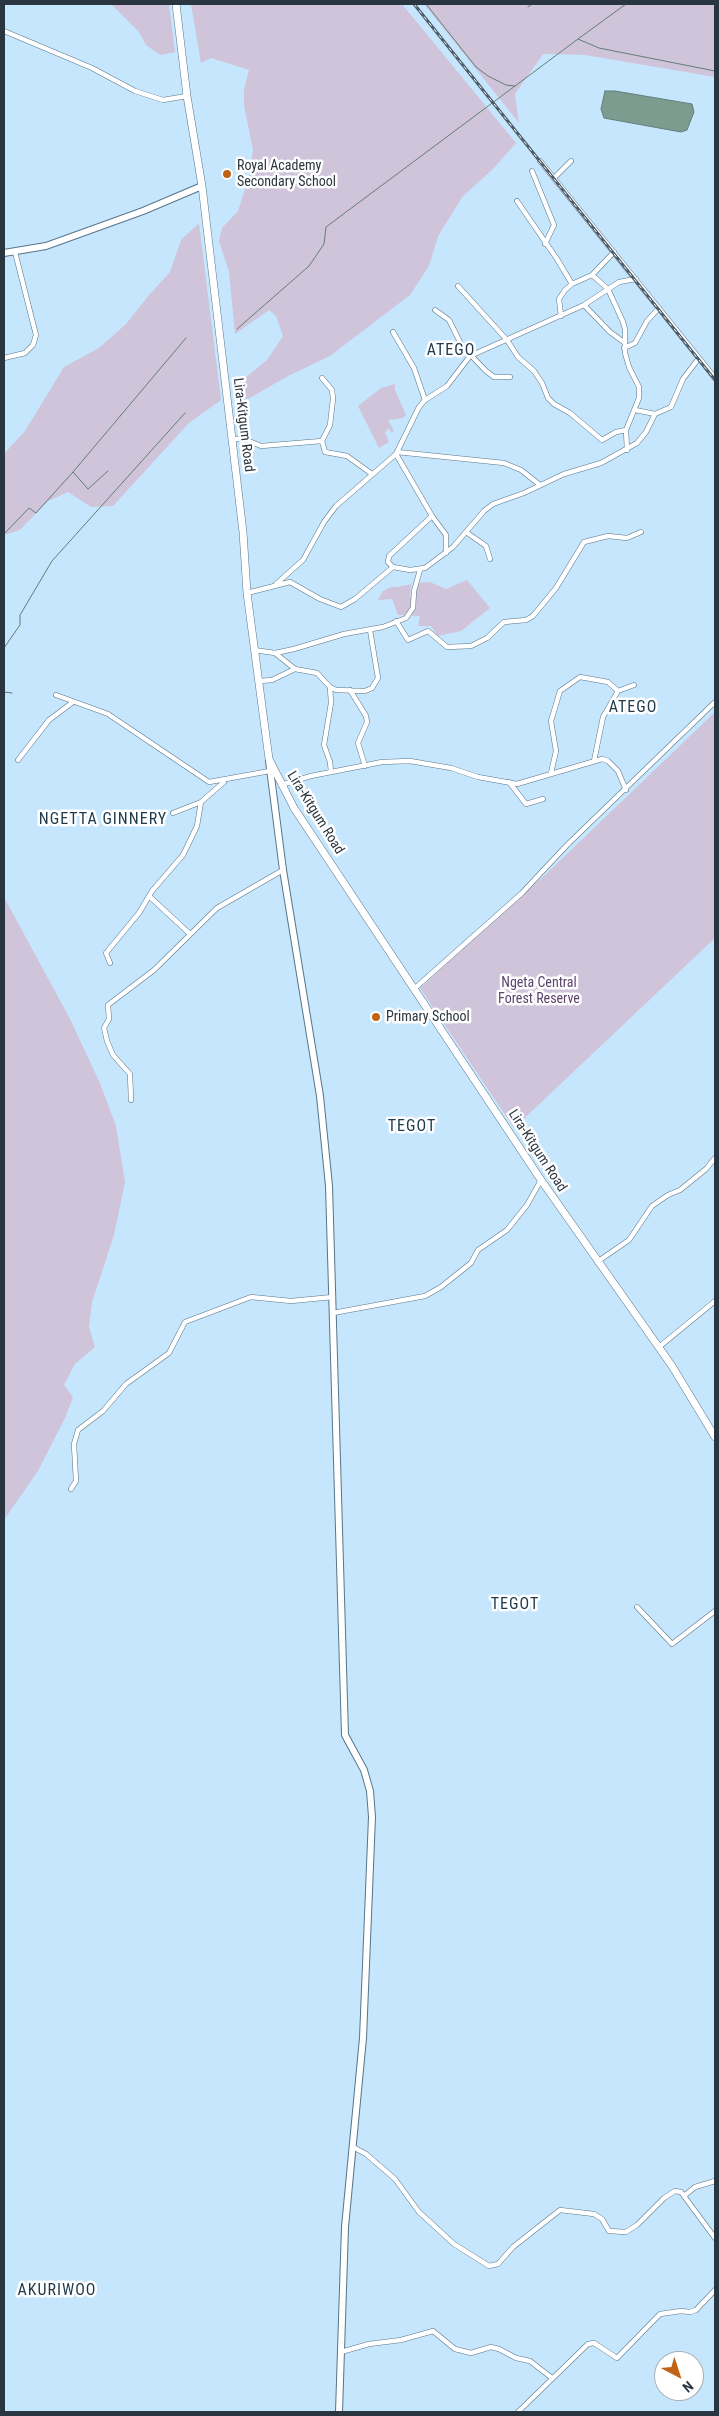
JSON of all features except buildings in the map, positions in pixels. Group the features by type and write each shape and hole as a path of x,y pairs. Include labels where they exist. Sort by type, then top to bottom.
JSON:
{"main road":[{"name":"Lira-Kitgum Road","path":"176,4 187,96 202,186 233,439 247,593 269,759 281,785 414,989 540,1180 659,1347 715,1437"},
{"path":"4,253 46,246 96,229 202,186"},
{"path":"269,759 283,870 320,1096 331,1220 343,1612 343,1718 345,1735 364,1770 367,1780 372,1817 363,2038 345,2226 338,2412"}],"street":[{"path":"4,31 92,68 135,91 162,100 187,96"},
{"path":"540,160 715,378"},
{"path":"554,178 571,161"},
{"path":"532,170 554,225 545,244"},
{"path":"517,201 572,284"},
{"path":"4,358 25,353 32,345 36,335 15,252"},
{"path":"561,316 559,299 572,284 592,275 614,252"},
{"path":"592,275 608,289 625,329 625,345 629,367 639,387 639,398 626,430 626,450"},
{"path":"275,585 303,560 324,522 336,506 397,453 425,400 447,386 470,356 533,326 584,305 623,280 636,279"},
{"path":"458,286 507,340 518,357 534,371 542,382 548,398 602,440 616,432 626,430"},
{"path":"584,305 625,345"},
{"path":"625,345 634,343 647,321 659,308"},
{"path":"435,310 455,328 462,346 470,356 494,378 510,377"},
{"path":"393,332 414,368 425,400"},
{"path":"635,410 655,414 670,407 683,378 699,358"},
{"path":"322,378 332,390 333,398 330,425 322,441 325,452 347,456 372,474"},
{"path":"432,516 389,556 388,562 393,567 420,570 446,553 492,504 564,474 601,463 626,450 643,436 655,414"},
{"path":"233,439 244,439 261,446 322,441"},
{"path":"397,453 504,463 521,470 540,485"},
{"path":"397,453 432,516 446,535 446,553"},
{"path":"466,532 486,546 490,559"},
{"path":"396,621 408,640 428,631 447,647 471,646 487,638 504,622 526,620 533,616 556,588 584,542 608,536 627,538 641,532"},
{"path":"247,593 275,585 292,583 320,599 341,607 360,596 393,567"},
{"path":"254,650 275,653 294,649 344,634 383,627 406,618 411,613 414,590 420,570"},
{"path":"275,653 295,669 316,673 330,687 336,690 372,688 377,680 378,672 370,630"},
{"path":"260,681 272,680 295,669"},
{"path":"551,773 556,751 551,721 560,691 580,677 608,682 618,691"},
{"path":"594,761 601,722 618,691 634,685"},
{"path":"330,687 331,703 324,745 330,762 331,772"},
{"path":"350,690 366,716 367,722 358,743 365,766"},
{"path":"56,695 108,714 205,781 213,783 270,771"},
{"path":"18,760 49,720 74,702"},
{"path":"414,989 522,893 574,839 715,702"},
{"path":"281,785 331,772 382,762 410,760 451,768 478,777 517,784 551,773 584,766 602,759 612,764 621,777 626,790"},
{"path":"173,813 201,802 227,779"},
{"path":"509,782 526,804 543,799"},
{"path":"110,963 106,953 183,855 194,836 201,802"},
{"path":"131,1100 130,1074 113,1055 107,1041 104,1028 109,1019 108,1005 154,970 217,908 283,870"},
{"path":"150,896 190,934"},
{"path":"597,1262 629,1240 652,1206 668,1195 680,1190 715,1158"},
{"path":"710,1164 715,1168"},
{"path":"333,1313 425,1296 441,1287 471,1263 478,1250 508,1230 522,1213 540,1180"},
{"path":"71,1489 76,1481 74,1444 78,1430 103,1411 126,1384 169,1353 185,1322 251,1297 291,1301 333,1297"},
{"path":"659,1347 715,1300"},
{"path":"637,1607 672,1644 715,1611"},
{"path":"353,2147 366,2154 389,2174 404,2190 419,2212 454,2244 489,2266 498,2264 513,2247 560,2210 594,2214 602,2219 609,2231 626,2232 637,2225 669,2194 681,2192 715,2238"},
{"path":"684,2196 699,2185 715,2181"},
{"path":"518,2412 588,2344 594,2343 617,2358 660,2314 696,2310 715,2290"},
{"path":"341,2352 368,2344 401,2340 432,2331 455,2349 471,2353 491,2347 499,2349 516,2358 530,2361 552,2378"}],"green space":[{"path":"111,4 169,4 175,52 160,55 146,45 139,32"},
{"path":"191,4 402,4 516,143 492,170 463,196 438,236 429,266 410,295 330,356 288,376 248,399 236,398 239,383 267,360 283,336 276,316 269,310 235,334 229,272 219,241 222,228 238,211 248,180 253,150 244,106 244,90 249,70 211,58 201,63"},
{"path":"424,4 715,4 715,77 585,55 543,54 515,94 519,123"},
{"path":"199,223 221,400 189,423 113,506 91,507 68,492 48,501 20,530 4,535 4,454 25,431 64,367 99,348 126,324 170,272 181,240"},
{"path":"395,384 395,390 406,415 403,418 388,420 394,431 391,433 389,428 385,432 389,442 379,448 358,406 381,388"},
{"path":"467,580 490,608 461,631 437,636 431,626 418,626 420,616 398,615 392,599 378,600 383,591 391,587 411,584 410,596 415,595 416,583 430,582 446,589"},
{"name":"Ngeta Central Forest Reserve","path":"715,712 715,938 514,1128 420,988 546,874"},
{"path":"4,897 70,1019 100,1083 116,1126 125,1182 114,1235 92,1302 89,1327 95,1347 75,1364 64,1385 73,1397 65,1418 38,1471 4,1520"}],"shaded area":[{"path":"605,91 692,104 694,112 687,130 681,132 604,118 601,109"}],"waterway":[{"path":"426,4 476,67 488,76 506,85 515,86"},
{"path":"528,7 532,4"},
{"path":"578,39 626,4"},
{"path":"237,329 309,266 324,244 326,227 578,39 599,48 715,71"},
{"path":"73,472 186,338"},
{"path":"4,648 20,625 20,615 52,561 185,413"},
{"path":"4,534 29,508 36,513 73,472 88,489 108,471"},
{"path":"4,692 12,693"}],"railway":[{"path":"414,4 715,380"}],"place":[{"name":"Royal Academy Secondary School","path":"227,174"},
{"name":"Primary School","path":"376,1017"}],"district":[{"name":"ATEGO","path":"451,351"},
{"name":"ATEGO","path":"633,708"},
{"name":"NGETTA GINNERY","path":"103,820"},
{"name":"TEGOT","path":"412,1127"},
{"name":"TEGOT","path":"515,1605"},
{"name":"AKURIWOO","path":"57,2291"}]}
